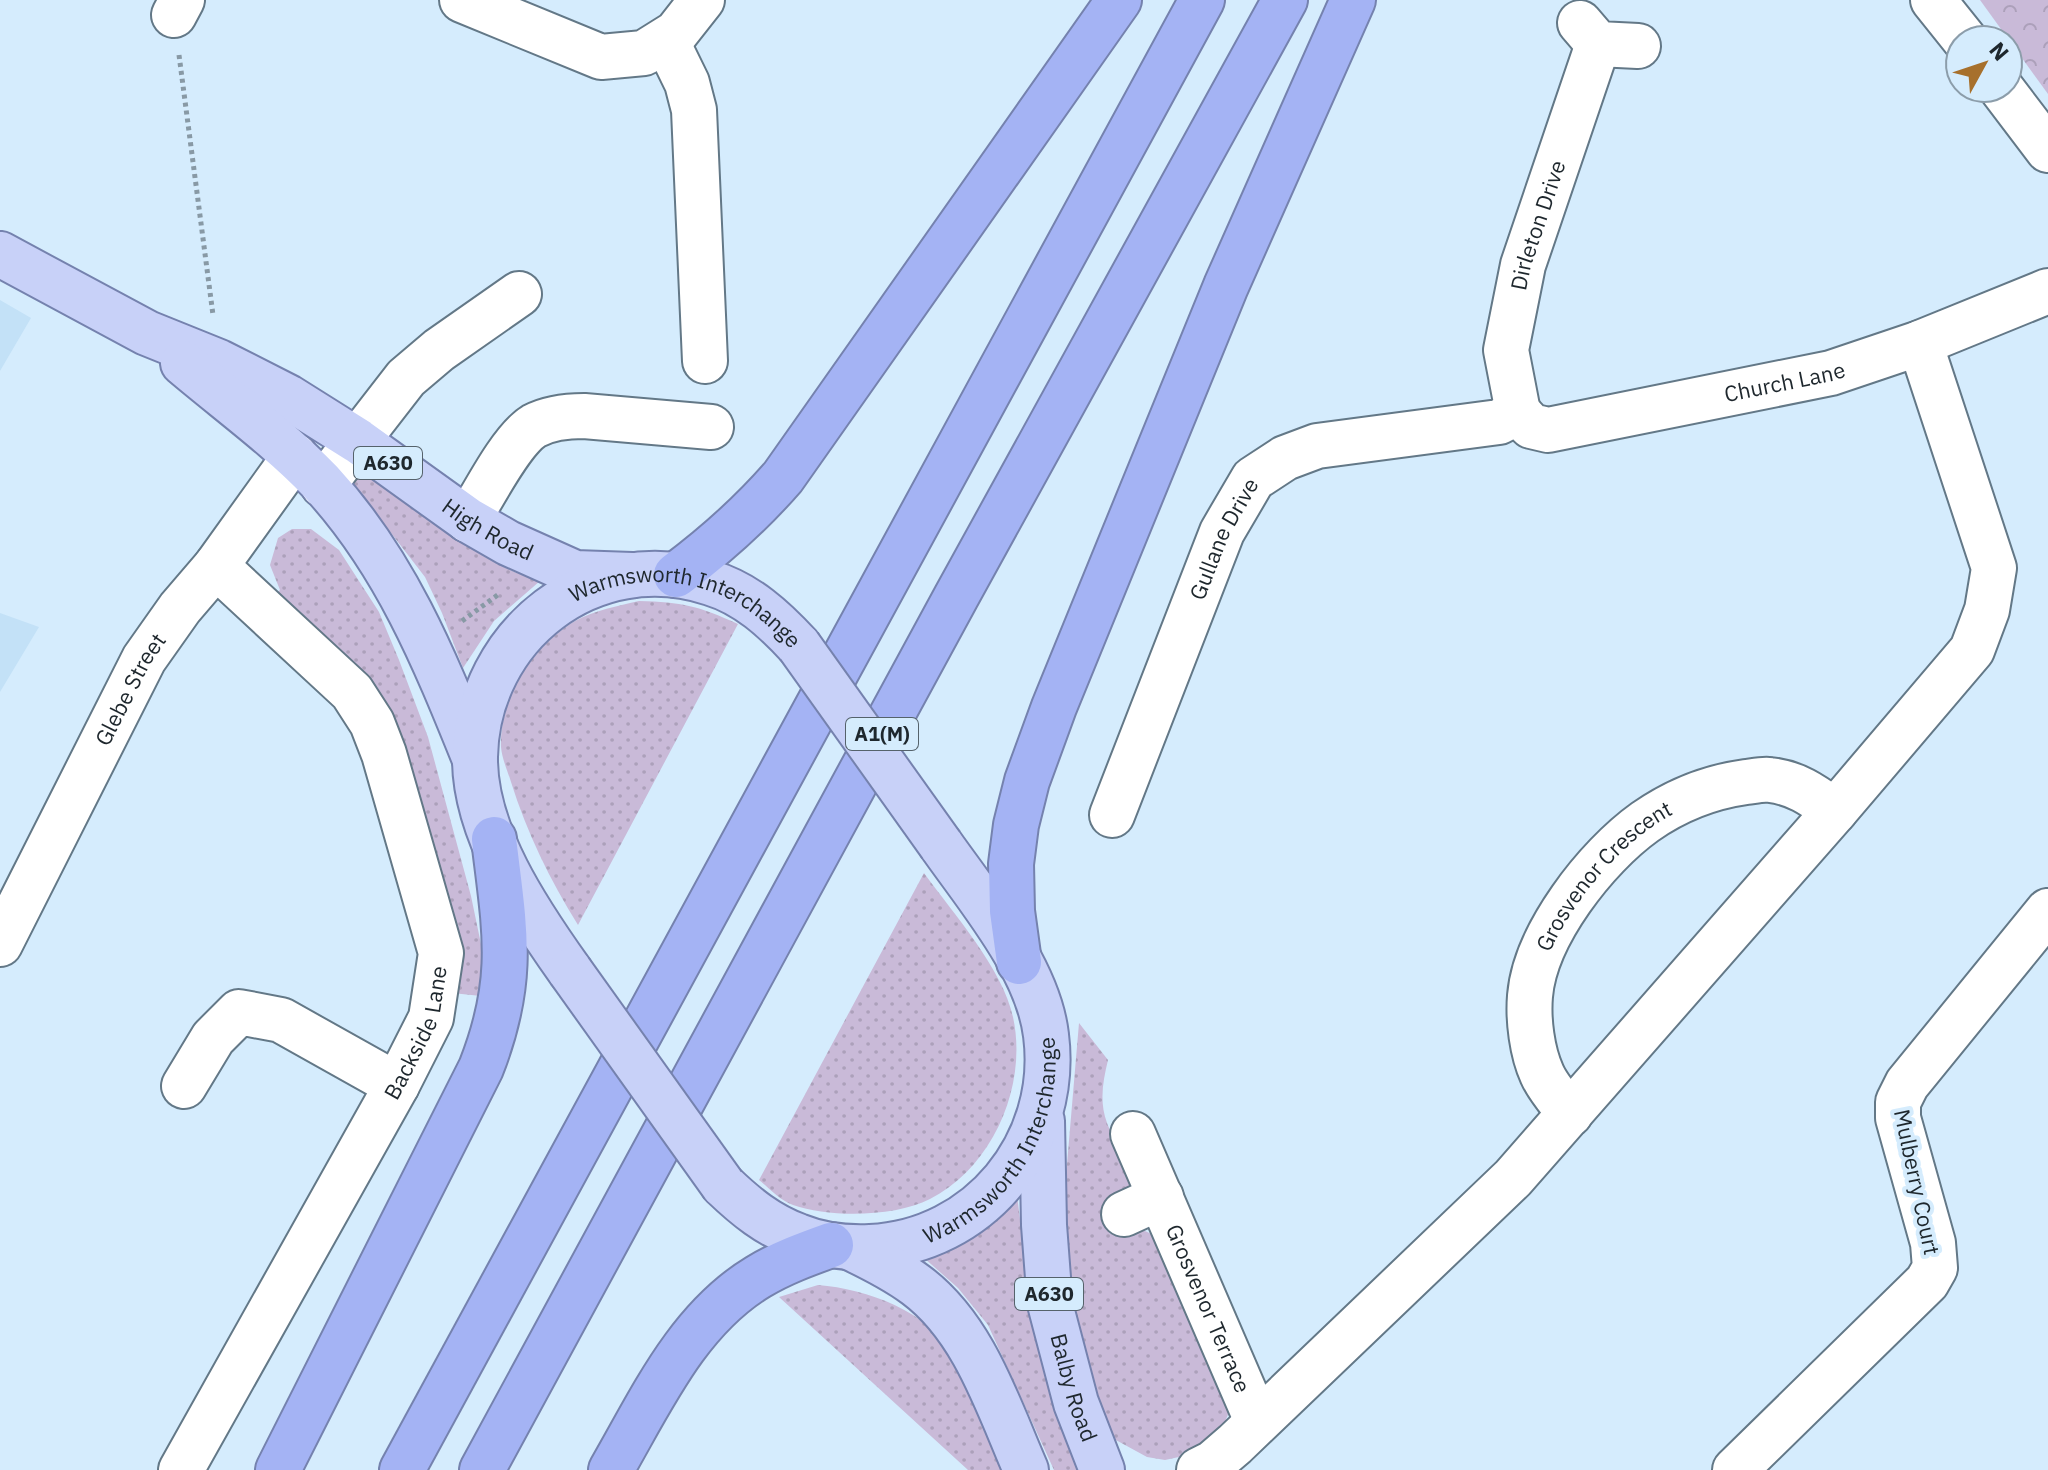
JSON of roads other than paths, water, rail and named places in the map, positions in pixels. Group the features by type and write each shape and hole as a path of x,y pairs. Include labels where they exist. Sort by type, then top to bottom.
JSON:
{"highway":[{"path":"676,575 723,540 783,477 1119,0"},
{"name":"A1(M)","path":"402,1470 1202,0"},
{"name":"A1(M)","path":"482,1470 956,597 1285,0"},
{"path":"1019,962 1012,911 1011,864 1016,825 1027,781 1054,707 1226,286 1353,0"},
{"path":"278,1470 481,1068 495,1033 506,972 506,939 494,839"},
{"path":"611,1470 687,1342 710,1315 757,1277 784,1263 841,1246"}],"main road":[{"name":"High Road","path":"0,254 147,333 219,362 288,397 358,441 468,520 530,554 575,573 632,575"},
{"name":"High Road","path":"147,333 309,470 367,542 402,594 429,645 475,759"},
{"name":"Warmsworth Interchange","path":"632,575 676,575 711,583 745,598 774,619 799,646 1000,929 1037,997 1046,1034 1048,1073 1042,1110 1023,1155 1010,1175 985,1202 956,1223 923,1238 887,1246 841,1246 800,1238 746,1207 723,1185 534,920 513,883 481,800 475,759 479,715 494,674 518,637 551,607 589,586 632,575"},
{"name":"Balby Road","path":"1042,1110 1044,1225 1050,1304 1076,1403 1102,1470"},
{"path":"841,1246 886,1265 918,1286 956,1326 981,1367 1026,1470"}],"street":[{"path":"462,0 601,57 644,53 682,24"},
{"path":"1933,0 1952,24"},
{"path":"682,24 687,83 694,110 705,361"},
{"name":"Dirleton Drive","path":"1518,412 1506,350 1523,265 1605,37"},
{"path":"2013,104 2048,150"},
{"name":"Church Lane","path":"1518,412 1531,426 1548,430 1831,373 1920,343 2048,291"},
{"name":"Glebe Street","path":"0,944 144,659 180,608 309,470 358,441 406,378 439,350 519,294"},
{"path":"1199,1470 1213,1463 1513,1178 1972,650 1987,610 1994,568 1920,343"},
{"name":"Gullane Drive","path":"1112,815 1144,776 1222,532 1253,479 1285,458 1317,446 1499,422 1518,412"},
{"path":"468,520 521,437 535,425 569,416 660,437 711,427"},
{"name":"Backside Lane","path":"181,1470 397,1085 431,1018 441,953 384,754 372,723 352,692 216,566"},
{"name":"Grosvenor Crescent","path":"1570,1114 1542,1074 1531,1030 1530,996 1539,956 1562,913 1606,856 1645,822 1687,798 1725,785 1768,779 1802,787 1835,811"},
{"name":"Mulberry Court","path":"1735,1470 1927,1282 1935,1268 1933,1243 1898,1118 1898,1102 1907,1084 2048,911"},
{"path":"184,1086 213,1038 239,1012 281,1020 397,1085"},
{"name":"Grosvenor Terrace","path":"1133,1134 1142,1206 1257,1421"}]}
